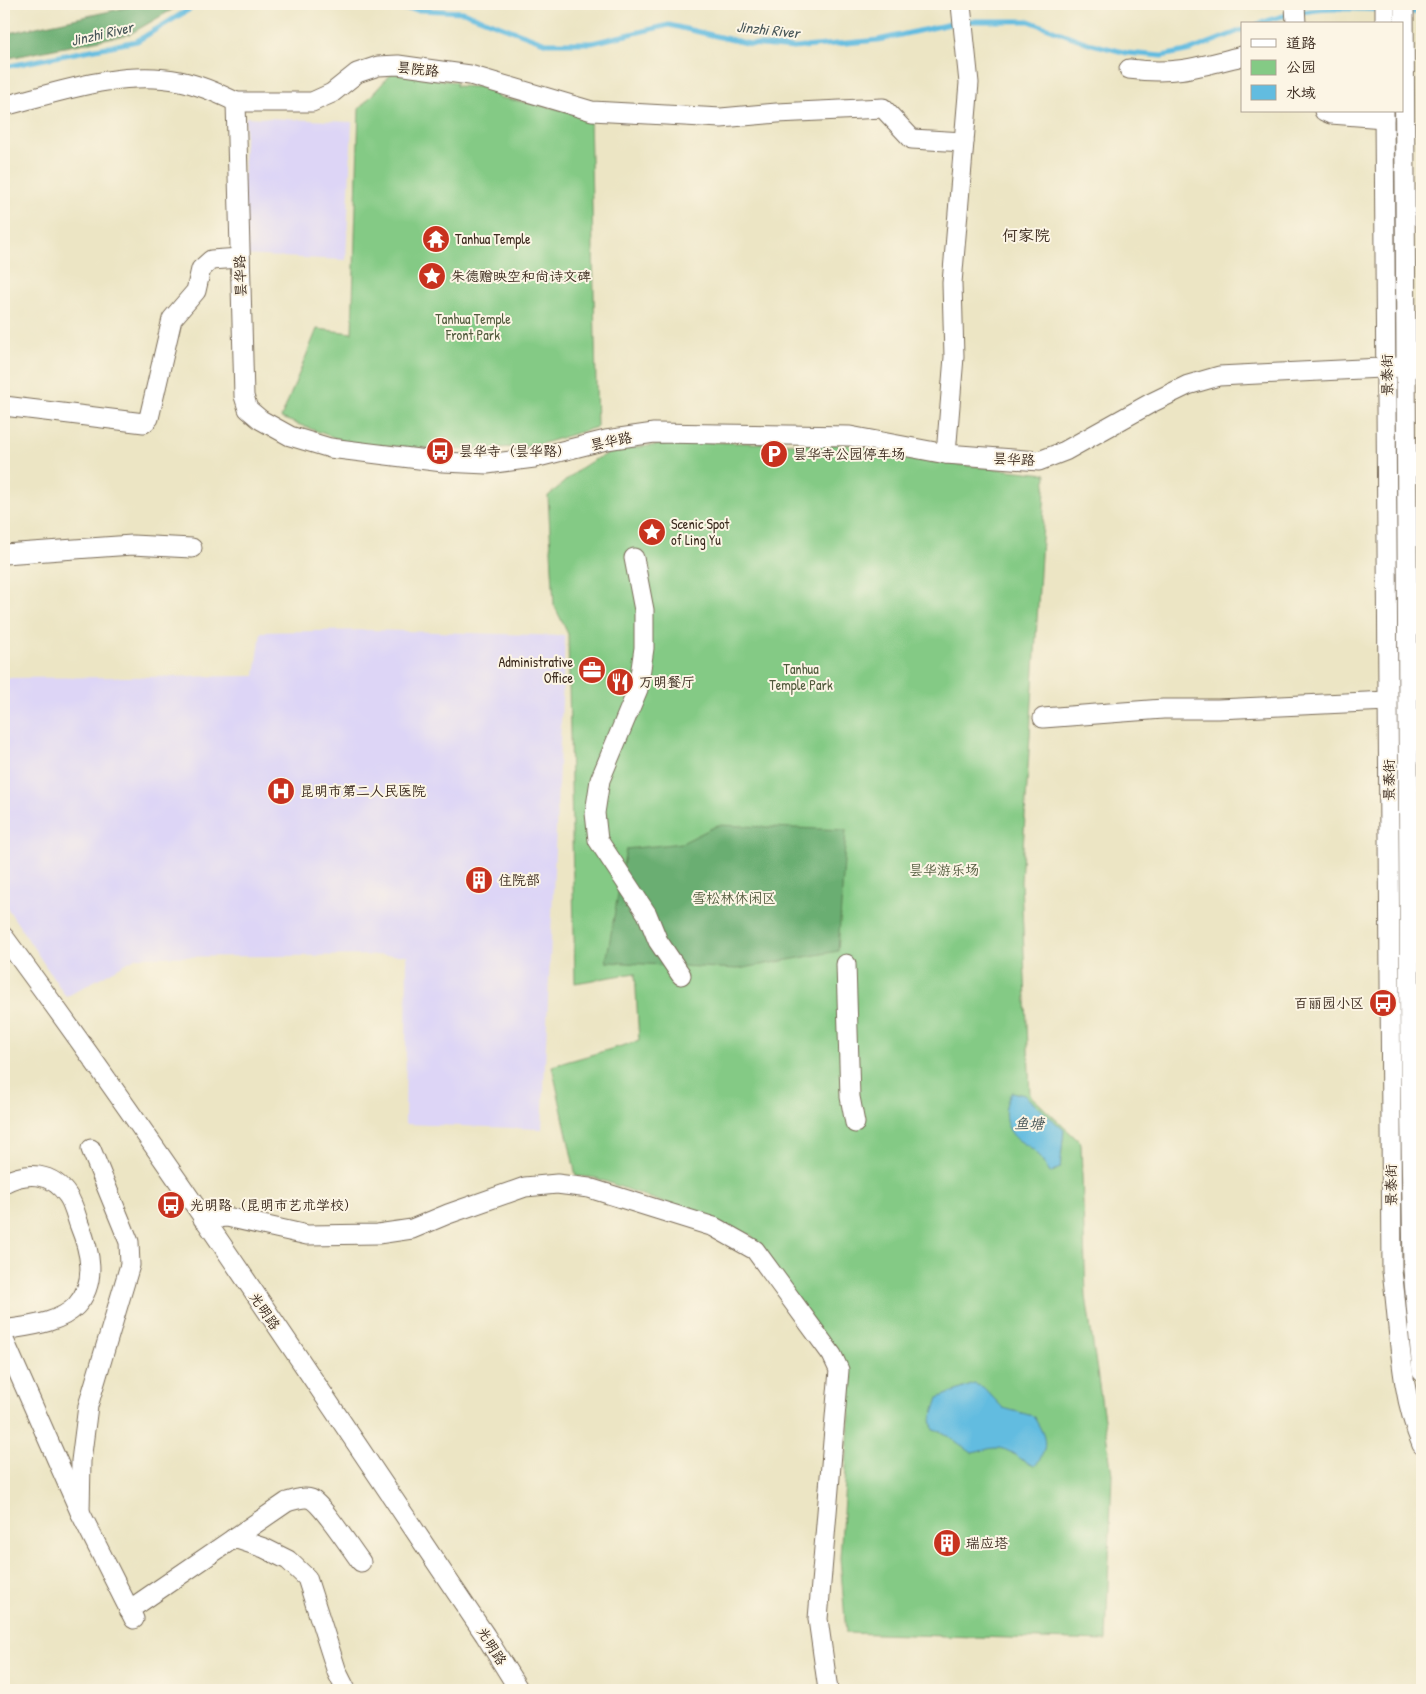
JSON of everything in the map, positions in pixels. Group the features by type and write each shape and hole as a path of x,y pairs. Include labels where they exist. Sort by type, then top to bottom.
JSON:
{"street":[{"path":"1385,4 1385,22"},
{"name":"景泰街","path":"1404,4 1414,367 1413,1270 1422,1372"},
{"path":"946,454 954,357 952,283 969,83 961,5"},
{"path":"1129,68 1157,73 1183,71 1241,56"},
{"name":"昙院路","path":"236,102 312,102 332,93 357,74 378,66 398,65 470,75 592,111 721,118 777,113 883,108 912,139 964,142"},
{"path":"4,106 116,80 142,78 178,80 205,87 236,102"},
{"name":"昙华路","path":"236,102 244,396 248,409 261,420 290,436 330,448 443,462 487,464 534,458 606,440 654,433 850,436 946,454 1038,461 1065,451 1151,403 1188,385 1219,376 1414,367"},
{"path":"1326,112 1331,114 1384,114"},
{"name":"景泰街","path":"1384,114 1392,1271 1403,1374 1412,1421 1422,1445"},
{"path":"4,406 144,423 149,418 172,319 196,290 201,270 211,260 240,258"},
{"path":"4,554 132,545 192,548"},
{"path":"634,558 644,610 644,648 639,681 620,735 600,780 595,813 598,840 647,914 658,941 681,975"},
{"path":"1043,718 1164,709 1218,709 1388,701"},
{"name":"光明路","path":"4,937 49,998 203,1219 486,1635 519,1690"},
{"path":"846,964 850,1097 855,1123"},
{"path":"80,1512 81,1461 88,1406 130,1264 129,1242 91,1149"},
{"path":"4,1183 30,1174 40,1175 48,1179 68,1196 89,1250 90,1276 87,1291 75,1307 59,1317 4,1330"},
{"path":"203,1219 227,1217 307,1235 378,1234 412,1229 448,1214 525,1187 557,1184 597,1190 714,1227 755,1250 832,1355 839,1370 818,1619 828,1690"},
{"path":"4,1340 80,1512 132,1614 234,1538 288,1502 299,1498 310,1499 320,1506 361,1562"},
{"path":"234,1538 264,1548 288,1560 307,1578 337,1672 346,1690"}],"shaded area":[{"path":"246,117 352,122 346,260 240,255"},
{"name":"昆明市第二人民医院","path":"371,630 565,636 542,1129 405,1124 407,955 137,957 66,997 4,903 4,678 255,676 261,632"}],"green space":[{"path":"143,4 182,4 130,34 4,59 4,34"},
{"name":"Tanhua Temple Front Park","path":"392,73 456,82 456,86 497,88 497,97 590,115 597,427 534,446 457,450 352,444 281,418 317,329 352,333 359,109"},
{"name":"Tanhua Temple Park","path":"694,442 857,445 887,457 1046,474 1021,882 1030,1095 1081,1143 1086,1296 1112,1474 1106,1641 846,1633 840,1558 852,1377 751,1235 596,1178 576,1176 552,1066 639,1041 635,973 575,983 568,634 554,605 548,496 582,468 605,455 638,447"},
{"name":"雪松林休闲区","path":"718,825 846,830 838,951 738,969 606,962 626,849 682,843"}],"water":[{"name":"鱼塘","path":"1012,1092 1024,1095 1064,1130 1060,1168 1050,1173 1035,1151 1012,1134 1007,1123 1005,1110"},
{"path":"974,1384 983,1387 1003,1408 1033,1416 1041,1429 1045,1446 1035,1466 1000,1448 972,1453 944,1433 933,1430 931,1419 938,1398"}],"waterway":[{"name":"Jinzhi River","path":"4,67 137,41 198,4"},
{"name":"Jinzhi River","path":"290,4 463,12 546,43 592,43 669,25 750,44 794,48 878,40 959,22"},
{"name":"Jinzhi River","path":"1264,22 1288,15 1319,10 1382,10"},
{"name":"Jinzhi River","path":"1408,12 1422,13"},
{"name":"Jinzhi River","path":"967,21 1029,21 1088,43 1127,53 1162,56 1191,50 1241,30"}],"place":[{"name":"Tanhua Temple","path":"436,239"},
{"name":"朱德赠映空和尚诗文碑","path":"432,276"},
{"name":"昙华寺（昙华路）","path":"440,451"},
{"name":"昙华寺公园停车场","path":"774,454"},
{"name":"Scenic Spot of Ling Yu","path":"652,532"},
{"name":"Administrative Office","path":"592,670"},
{"name":"万明餐厅","path":"620,682"},
{"name":"昆明市第二人民医院","path":"281,791"},
{"name":"住院部","path":"479,880"},
{"name":"百丽园小区","path":"1383,1003"},
{"name":"光明路（昆明市艺术学校）","path":"171,1205"},
{"name":"瑞应塔","path":"947,1543"}],"district":[{"name":"何家院","path":"1026,235"}],"park label":[{"name":"昙华游乐场","path":"944,870"}]}
